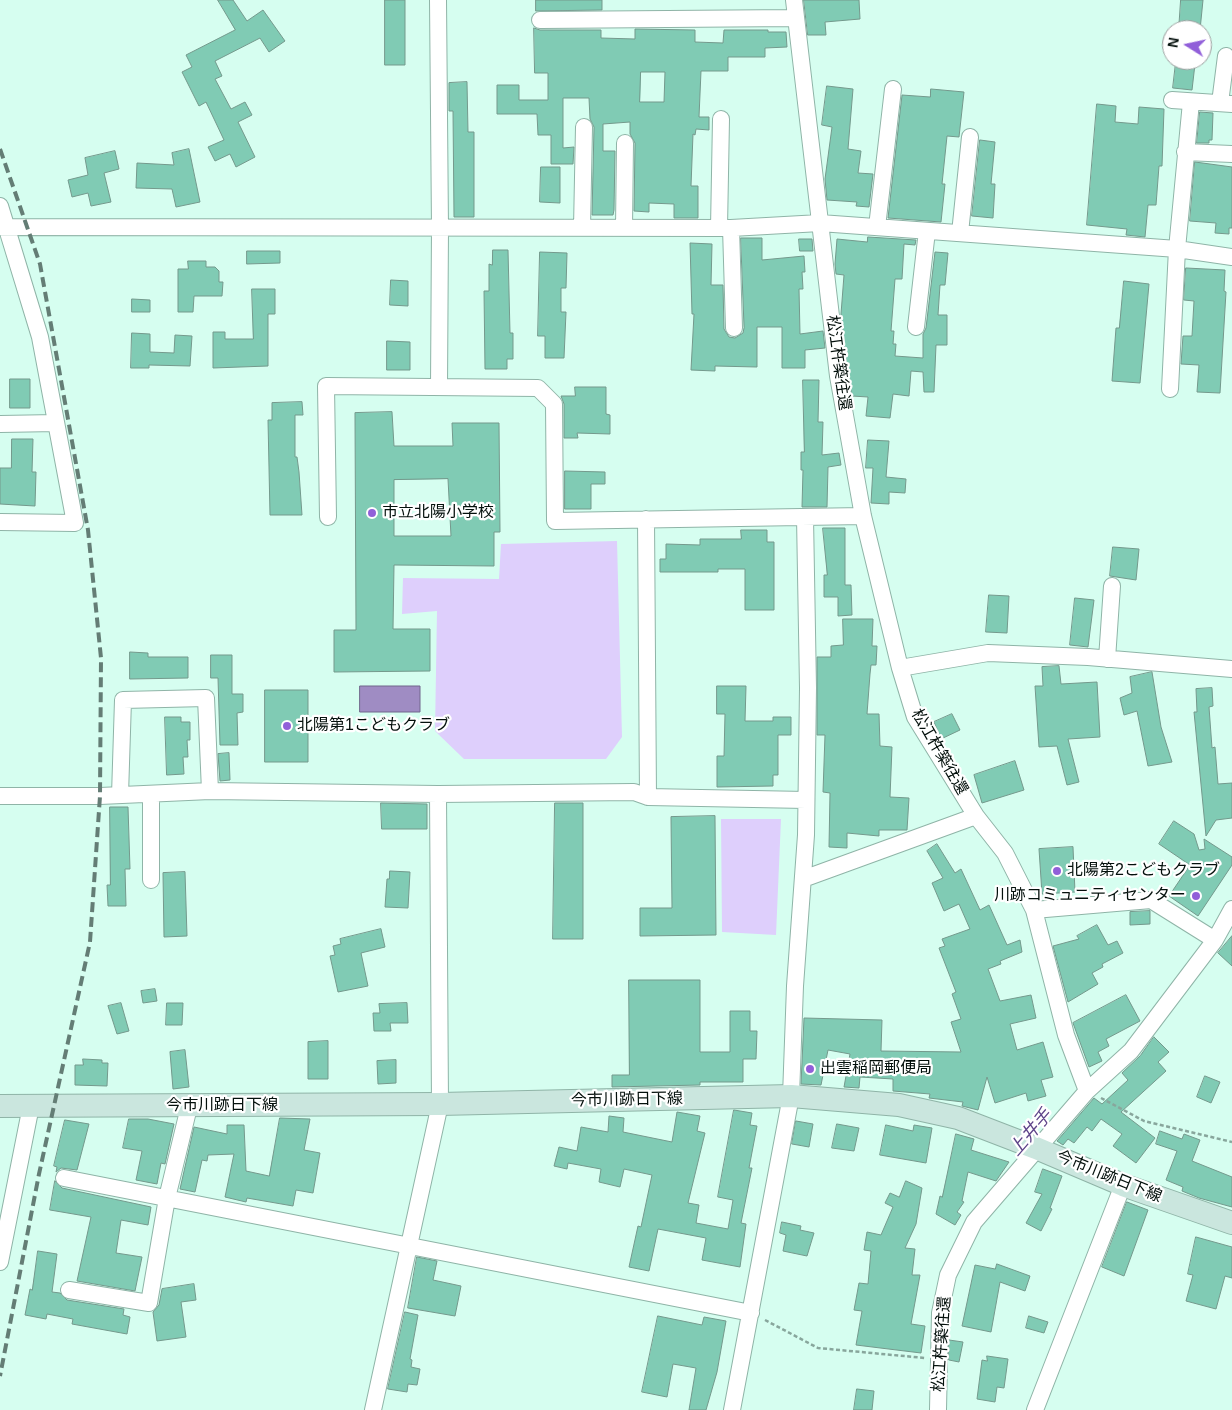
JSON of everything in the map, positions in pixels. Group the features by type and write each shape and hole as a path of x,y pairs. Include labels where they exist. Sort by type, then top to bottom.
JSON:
{"street":[{"path":"438,0 439,387"},
{"name":"松江杵築往還","path":"794,0 838,376 863,516 900,668 915,717 976,816 1005,853 1034,910 1066,1035 1087,1090 974,1222 948,1274 940,1313 938,1410"},
{"path":"540,20 795,18"},
{"path":"1172,100 1226,103 1226,56"},
{"path":"877,227 893,89"},
{"path":"1170,389 1177,249 1191,102"},
{"path":"721,119 725,228 734,328"},
{"path":"582,228 584,127"},
{"path":"960,234 970,137"},
{"path":"624,228 625,143"},
{"path":"1185,152 1232,154"},
{"path":"0,206 4,227 40,337 75,523 0,522"},
{"path":"4,227 725,228 820,223 1177,249 1232,257"},
{"path":"916,327 927,231"},
{"path":"328,517 326,386 538,388 554,404 555,522 863,516"},
{"path":"0,424 56,423"},
{"path":"732,1410 791,1096 795,986 803,880 806,800 808,688 805,517"},
{"path":"646,519 648,797"},
{"path":"1107,658 1112,586"},
{"path":"900,668 988,653 1107,658 1232,669"},
{"path":"120,795 123,700 206,698 210,791"},
{"path":"0,796 120,795 210,791 438,794 634,792 648,797 806,800"},
{"path":"150,880 151,794"},
{"path":"373,1410 440,1104 438,794"},
{"path":"803,880 976,816"},
{"path":"1034,910 1151,900 1215,940"},
{"path":"1087,1090 1131,1051 1215,940 1232,909"},
{"name":"今市川跡日下線","path":"0,1106 189,1107 440,1104 791,1096 899,1105 958,1118 1036,1148 1123,1185 1232,1223"},
{"path":"0,1262 31,1106"},
{"path":"69,1290 149,1303 167,1198 189,1107"},
{"path":"64,1178 750,1313"},
{"path":"1035,1410 1123,1185"}],"path":[{"path":"1087,1090 1144,1121 1232,1142"},
{"path":"750,1313 818,1348 939,1360"}],"shaded area":[{"path":"617,541 622,737 606,759 464,759 435,731 437,611 402,614 403,578 499,579 501,544"},
{"path":"360,686 420,686 420,712 360,712"},
{"path":"721,819 781,819 776,935 722,932"}],"building":[{"path":"218,0 233,0 247,21 263,10 285,41 269,52 260,38 215,61 222,76 215,79 231,109 245,102 252,115 238,122 255,157 236,167 230,154 215,161 208,147 224,140 206,102 199,106 182,72 192,67 186,55 235,30"},
{"path":"385,0 405,0 405,65 385,65"},
{"path":"536,0 602,0 602,10 536,11"},
{"path":"804,0 859,0 860,19 825,22 826,35 808,35"},
{"path":"1181,0 1203,0 1201,20 1180,20"},
{"path":"534,28 540,30 601,30 601,38 635,39 635,29 695,30 695,42 723,43 724,30 786,32 787,47 765,48 765,57 728,57 728,71 701,71 699,117 709,117 709,130 696,129 695,135 693,134 691,186 698,186 698,218 674,218 674,204 649,203 649,212 634,211 635,143 630,134 630,122 603,124 603,151 615,151 614,210 613,215 592,215 594,127 590,119 589,98 563,98 563,148 574,147 573,164 551,164 551,135 538,135 537,114 497,114 497,85 519,85 519,100 548,100 548,73 535,73","holes":["641,72 665,72 664,102 640,102"]},
{"path":"1175,70 1194,70 1192,90 1173,88"},
{"path":"467,82 468,132 474,132 474,217 454,217 453,111 449,111 449,83"},
{"path":"827,86 853,89 848,149 861,151 858,173 873,174 869,207 856,206 857,202 827,200 825,179 832,127 822,125"},
{"path":"931,89 964,92 959,137 947,136 942,184 945,184 941,222 888,218 902,95 930,97"},
{"path":"1097,104 1116,106 1115,122 1138,124 1139,107 1164,109 1162,166 1159,166 1156,205 1148,205 1145,237 1126,235 1127,229 1087,225"},
{"path":"1200,112 1213,113 1212,140 1209,140 1209,143 1197,143"},
{"path":"980,140 995,142 991,184 995,184 993,218 972,216"},
{"path":"189,149 200,202 176,207 172,189 136,188 137,163 174,165 172,153"},
{"path":"115,151 119,169 104,173 111,202 91,206 88,193 72,197 68,180 88,175 85,158"},
{"path":"1195,162 1232,167 1232,228 1229,228 1229,234 1215,233 1216,223 1190,221"},
{"path":"541,167 560,167 560,203 540,202"},
{"path":"868,237 916,240 915,245 904,244 902,279 895,279 891,331 894,331 893,344 896,344 895,356 923,358 923,334 926,328 935,252 948,253 945,285 940,285 938,315 947,315 947,345 936,345 934,392 924,392 923,372 911,371 909,396 893,394 890,418 866,416 868,397 852,396 847,369 841,314 844,275 836,274 837,239 867,242"},
{"path":"741,238 762,238 762,260 804,256 805,272 802,272 803,289 799,289 800,334 823,331 825,348 805,350 805,368 782,368 782,327 757,327 757,367 715,366 715,371 691,370 694,314 692,314 690,243 712,244 711,285 723,285 724,329 729,337 735,338 743,333 744,328"},
{"path":"799,239 812,239 813,251 800,251"},
{"path":"493,250 508,250 510,333 513,333 513,359 507,359 507,369 485,369 484,291 489,291 489,264 492,265"},
{"path":"247,251 280,251 280,263 247,264"},
{"path":"540,252 567,253 566,288 561,288 561,312 566,312 564,358 545,358 545,336 538,336"},
{"path":"188,261 206,261 206,267 215,267 219,271 219,282 223,282 222,296 194,296 193,312 178,312 178,269 188,269"},
{"path":"1186,268 1225,270 1224,291 1226,292 1220,393 1197,392 1199,365 1181,364 1183,336 1192,336 1194,301 1184,300"},
{"path":"391,280 408,281 408,306 390,305"},
{"path":"1124,281 1149,284 1140,383 1112,381 1116,328 1119,328"},
{"path":"252,289 275,289 275,314 268,314 268,366 213,368 213,332 225,332 225,339 253,339"},
{"path":"132,299 150,300 150,312 132,312"},
{"path":"132,333 150,334 150,352 174,353 175,335 192,336 190,366 149,365 149,368 131,368"},
{"path":"387,341 410,342 410,370 387,370"},
{"path":"10,379 30,379 30,408 10,408"},
{"path":"803,380 819,380 818,422 823,422 822,455 839,453 841,465 828,467 827,507 802,507 803,470 801,470 801,452 804,452"},
{"path":"575,387 606,387 606,414 610,415 610,434 577,433 578,438 564,438 564,404 561,396 575,396"},
{"path":"302,402 303,415 295,415 295,457 297,457 299,472 302,515 270,515 268,420 272,420 272,403"},
{"path":"392,412 394,446 453,446 452,423 499,423 500,532 494,532 494,566 394,565 393,629 430,629 430,671 334,672 334,630 356,630 355,413","holes":["448,479 451,536 394,536 394,480"]},
{"path":"12,439 33,439 32,472 36,472 35,506 0,504 0,468 11,468"},
{"path":"868,440 889,441 886,477 906,479 905,493 889,492 889,504 871,503 873,468 866,468"},
{"path":"565,471 605,472 605,484 591,484 591,509 565,509"},
{"path":"823,528 845,528 845,585 851,585 852,615 838,616 838,597 824,597 824,575 827,575"},
{"path":"741,530 767,530 767,542 774,542 774,610 745,610 745,569 718,569 718,572 660,572 660,559 666,559 666,544 700,545 700,539 741,539"},
{"path":"1113,547 1139,549 1136,580 1110,576"},
{"path":"989,595 1009,596 1007,633 986,632"},
{"path":"1075,598 1094,600 1088,647 1070,645"},
{"path":"843,619 873,619 872,646 877,646 876,665 871,665 867,714 879,714 880,746 892,747 890,797 909,798 907,830 879,830 879,836 847,833 847,848 829,847 830,793 823,792 825,735 817,735 817,657 831,657 831,646 843,645"},
{"path":"130,652 148,653 148,657 188,657 188,678 130,679"},
{"path":"211,655 232,655 232,694 243,694 243,712 237,713 238,745 220,745 218,678 211,678"},
{"path":"1059,666 1061,684 1097,682 1100,737 1068,739 1079,782 1067,785 1057,746 1039,747 1035,686 1043,686 1042,667"},
{"path":"1152,672 1161,727 1172,762 1148,766 1137,711 1124,715 1120,698 1132,693 1130,677"},
{"path":"717,686 746,686 745,721 773,721 773,717 791,717 791,735 778,735 778,775 773,775 773,786 717,787 717,756 724,756 725,714 717,714"},
{"path":"1212,688 1213,706 1209,707 1212,748 1215,747 1218,784 1232,783 1232,818 1216,820 1206,836 1194,712 1197,712 1196,689"},
{"name":"北陽第1こどもクラブ","path":"265,690 308,690 308,762 265,762"},
{"path":"952,714 960,730 941,739 934,722"},
{"path":"165,717 181,717 181,722 190,722 190,740 187,740 188,757 183,757 184,774 167,775"},
{"path":"229,753 230,780 220,781 218,754"},
{"path":"1015,761 1024,790 982,803 974,775"},
{"path":"381,803 427,804 427,829 382,829"},
{"path":"555,803 583,803 583,939 553,939"},
{"path":"110,807 128,807 130,869 125,869 126,906 108,906 107,885 110,885"},
{"path":"715,816 716,935 640,936 640,908 672,908 671,817"},
{"path":"1174,821 1194,834 1199,850 1205,849 1204,839 1232,857 1232,865 1198,916 1169,896 1190,865 1159,844"},
{"path":"937,844 955,873 961,869 980,910 989,905 1007,945 1020,940 1022,952 1000,961 1001,964 988,969 1000,1001 1031,995 1036,1018 1010,1024 1017,1050 1043,1042 1053,1077 1041,1080 1046,1096 1028,1101 1026,1093 995,1103 987,1077 978,1110 962,1106 963,1102 929,1098 930,1094 893,1091 893,1079 860,1077 859,1088 844,1087 850,1054 828,1050 821,1085 801,1084 804,1018 882,1020 881,1051 961,1052 951,1022 961,1019 952,994 956,992 939,948 945,946 942,939 970,929 959,904 944,911 932,883 943,878 927,851"},
{"name":"北陽第2こどもクラブ","path":"1073,847 1075,892 1042,894 1039,849"},
{"path":"390,871 410,872 408,908 385,907 387,879 389,879"},
{"path":"185,872 187,936 164,937 163,873"},
{"path":"1150,911 1150,924 1130,925 1130,912"},
{"path":"1097,925 1108,945 1117,941 1123,953 1102,964 1103,967 1092,973 1098,984 1068,1002 1053,946 1079,939 1077,936"},
{"path":"381,929 385,947 361,953 368,986 338,992 330,956 335,955 333,946 341,944 340,939"},
{"path":"1232,936 1232,966 1218,953"},
{"path":"629,980 700,980 700,1052 730,1052 730,1011 750,1011 750,1031 757,1031 756,1059 743,1059 743,1082 700,1082 700,1085 612,1087 612,1075 629,1075"},
{"path":"155,989 157,1001 143,1003 141,991"},
{"path":"1126,995 1140,1021 1106,1039 1109,1046 1098,1052 1102,1061 1089,1067 1073,1023"},
{"path":"121,1003 129,1031 117,1034 108,1006"},
{"path":"167,1003 183,1003 182,1025 166,1025"},
{"path":"407,1003 408,1023 390,1023 391,1031 374,1031 373,1013 380,1013 379,1004"},
{"path":"1154,1037 1169,1052 1158,1062 1166,1071 1121,1112 1155,1138 1136,1163 1113,1146 1122,1134 1101,1119 1092,1131 1087,1127 1074,1143 1068,1139 1063,1145 1057,1141 1094,1098 1102,1104 1128,1080 1122,1073 1140,1056"},
{"path":"328,1041 328,1079 308,1079 308,1042"},
{"path":"185,1050 189,1087 173,1089 170,1052"},
{"path":"83,1059 102,1060 102,1063 108,1063 107,1086 75,1085 75,1065 83,1065"},
{"path":"396,1060 396,1083 378,1084 377,1061"},
{"path":"1205,1076 1220,1082 1211,1103 1197,1097"},
{"path":"734,1110 752,1113 750,1125 757,1126 749,1168 752,1168 741,1223 746,1224 740,1267 702,1260 706,1238 658,1229 649,1271 629,1267 638,1226 641,1227 652,1175 624,1169 620,1187 599,1182 601,1169 568,1163 567,1169 554,1166 559,1147 577,1151 581,1127 608,1132 609,1116 624,1118 623,1132 672,1142 677,1112 700,1116 697,1131 705,1133 688,1203 699,1205 696,1223 728,1229 733,1200 718,1197"},
{"path":"280,1118 310,1119 304,1150 320,1153 313,1193 296,1190 293,1206 247,1198 246,1202 225,1197 234,1154 208,1155 207,1161 202,1160 195,1192 180,1189 194,1127 227,1134 227,1125 244,1125 246,1171 269,1176"},
{"path":"129,1119 148,1119 174,1124 165,1164 161,1163 157,1184 136,1180 142,1151 123,1148"},
{"path":"65,1120 89,1124 77,1170 61,1168 56,1172 57,1167 54,1166"},
{"path":"796,1121 813,1124 809,1147 792,1144"},
{"path":"837,1124 859,1128 854,1151 832,1148"},
{"path":"886,1125 913,1131 914,1125 932,1128 926,1163 880,1155"},
{"path":"1160,1131 1182,1139 1184,1134 1200,1140 1192,1161 1232,1177 1232,1207 1199,1198 1182,1191 1183,1187 1166,1180 1177,1151 1156,1144"},
{"path":"956,1134 974,1139 971,1150 1009,1162 996,1181 968,1172 962,1201 964,1202 957,1212 961,1215 955,1225 936,1214 940,1196 942,1197"},
{"path":"1043,1169 1062,1176 1050,1208 1052,1209 1041,1231 1026,1223 1042,1194 1035,1192"},
{"path":"55,1181 62,1188 151,1207 148,1225 121,1220 116,1253 142,1257 135,1291 77,1281 91,1217 50,1210"},
{"path":"906,1181 922,1188 916,1224 905,1248 915,1249 912,1275 920,1275 911,1324 925,1326 921,1353 856,1345 862,1311 854,1310 859,1283 868,1284 871,1251 864,1250 867,1232 881,1235 893,1207 885,1203 890,1193 899,1197"},
{"path":"1127,1202 1148,1210 1124,1276 1102,1267"},
{"path":"782,1222 801,1226 800,1230 814,1233 807,1256 783,1251 786,1235 780,1233"},
{"path":"1196,1237 1232,1247 1232,1278 1225,1276 1216,1309 1186,1301 1193,1275 1188,1274"},
{"path":"38,1251 57,1254 52,1292 60,1293 67,1300 124,1309 123,1315 130,1317 127,1334 72,1324 73,1319 47,1314 46,1319 25,1315 30,1289 32,1290"},
{"path":"417,1257 437,1261 433,1280 461,1286 455,1316 408,1308"},
{"path":"997,1264 1030,1276 1025,1291 1000,1282 991,1332 962,1326 975,1265 995,1269"},
{"path":"194,1284 196,1300 181,1302 186,1337 157,1341 153,1312 159,1305 162,1289"},
{"path":"405,1312 418,1315 410,1359 412,1360 411,1367 420,1369 417,1385 408,1384 407,1392 388,1389"},
{"path":"658,1316 702,1325 704,1317 726,1321 717,1372 706,1410 689,1410 696,1368 673,1364 667,1397 642,1392"},
{"path":"1029,1316 1048,1322 1044,1333 1026,1328"},
{"path":"949,1340 963,1342 959,1362 949,1360"},
{"path":"987,1356 1008,1359 1004,1388 997,1387 995,1402 977,1399 982,1360 987,1361"},
{"path":"857,1389 874,1391 872,1410 854,1410"}],"railway":[{"path":"0,149 40,264 88,530 101,658 100,796 90,942 39,1174 0,1376"}],"place":[{"name":"市立北陽小学校","path":"372,513"},
{"name":"北陽第1こどもクラブ","path":"287,726"},
{"name":"北陽第2こどもクラブ","path":"1057,871"},
{"name":"川跡コミュニティセンター","path":"1196,896"},
{"name":"出雲稲岡郵便局","path":"810,1069"}],"water label":[{"name":"上井手","path":"1031,1133"}]}
